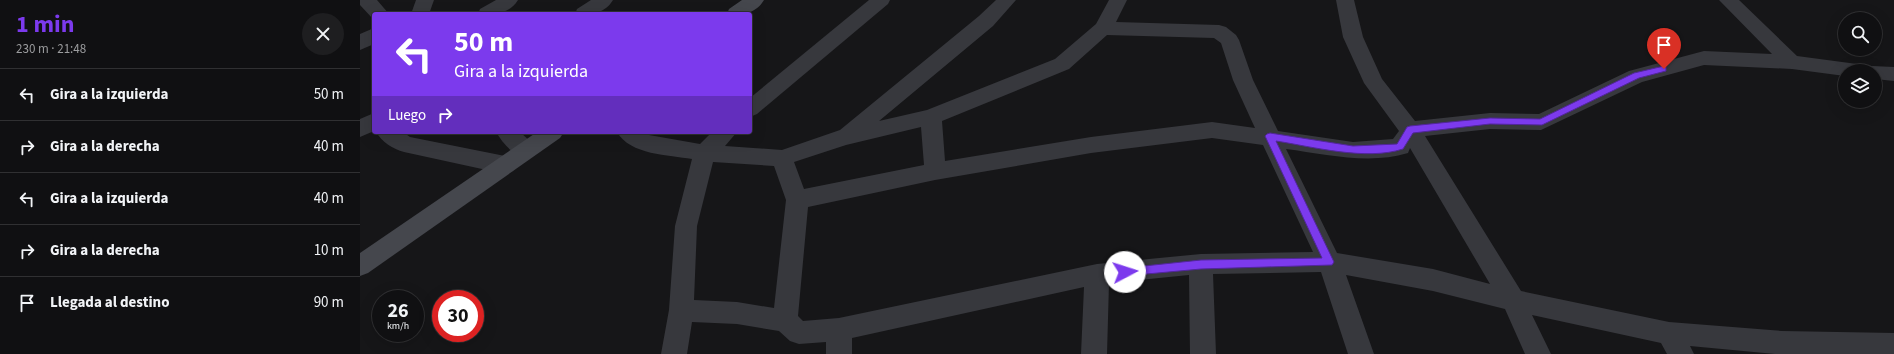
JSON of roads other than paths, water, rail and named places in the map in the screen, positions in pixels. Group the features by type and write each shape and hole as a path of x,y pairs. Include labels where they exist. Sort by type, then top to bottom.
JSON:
{"main road":[{"path":"739,12 755,0"},
{"path":"360,266 550,134"}],"street":[{"path":"366,0 378,12"},
{"path":"421,12 425,0"},
{"path":"490,12 509,0"},
{"path":"587,12 604,0"},
{"path":"752,107 881,0"},
{"path":"845,137 986,21 1007,0"},
{"path":"631,134 644,142 704,153 782,158 845,137 931,117 1062,64 1102,28 1118,0"},
{"path":"1345,0 1353,37 1374,82 1410,130 1513,300 1538,354"},
{"path":"1728,0 1747,6 1792,62"},
{"path":"1102,28 1219,32 1229,40 1243,80 1329,262 1361,354"},
{"path":"360,43 372,36"},
{"path":"1410,130 1490,121 1542,122 1636,76 1704,58 1792,62 1838,68"},
{"path":"1882,73 1894,74"},
{"path":"931,117 935,171"},
{"path":"797,200 935,171 1091,145 1212,130 1270,136 1353,150 1400,147 1410,130"},
{"path":"389,134 404,144 505,165"},
{"path":"509,134 525,150"},
{"path":"674,354 681,310 686,226 704,153 724,134"},
{"path":"782,158 797,200 785,321"},
{"path":"681,310 737,313 785,321 799,333 839,329 1097,274 1201,264 1329,262 1432,280 1513,300 1675,344 1786,348 1894,344"},
{"path":"1201,264 1203,354"},
{"path":"1094,354 1097,274"},
{"path":"839,329 839,354"}]}
